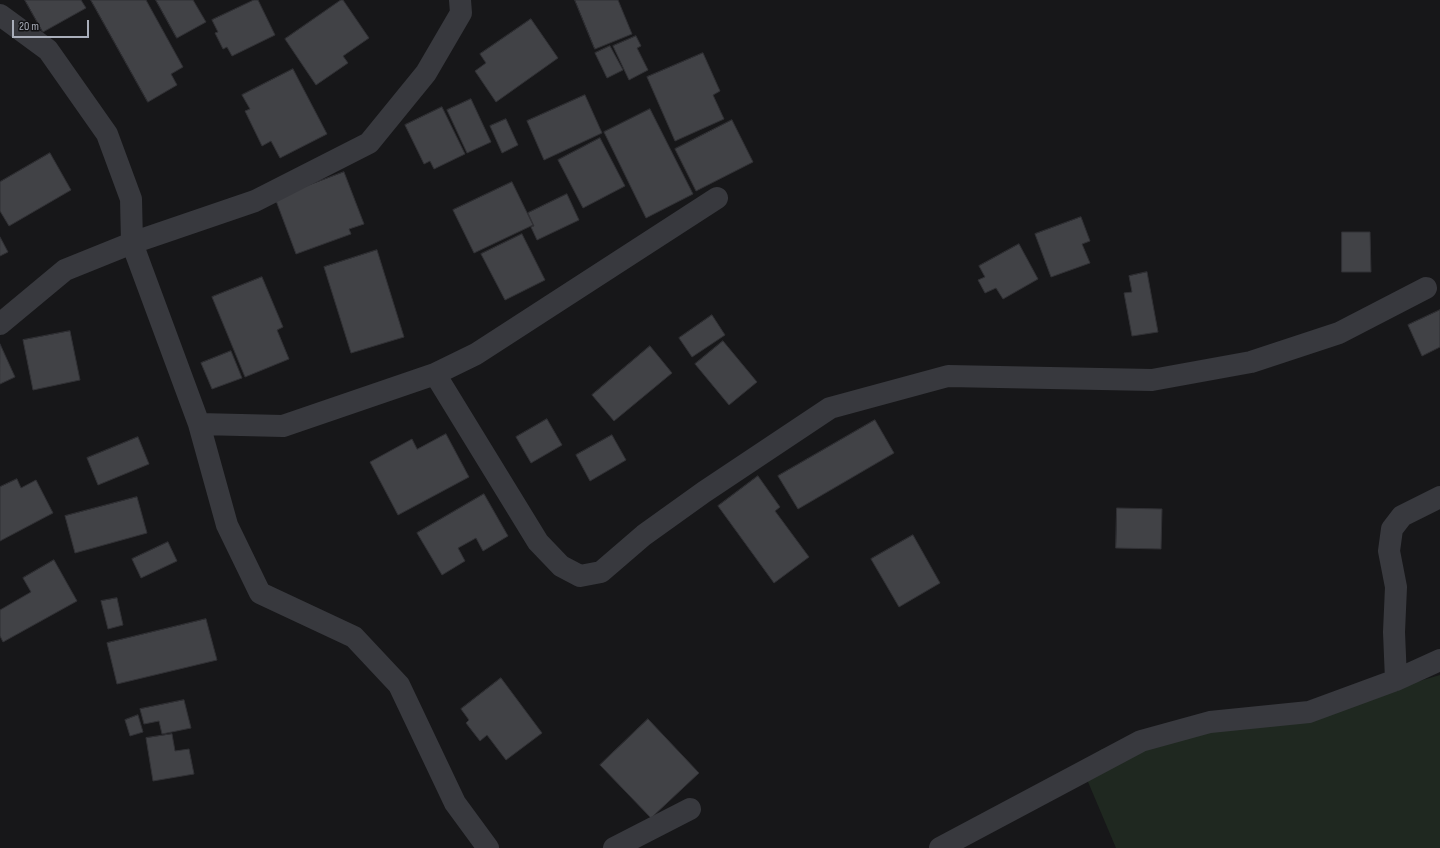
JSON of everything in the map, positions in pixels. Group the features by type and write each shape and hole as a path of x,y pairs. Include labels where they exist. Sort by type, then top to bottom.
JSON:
{"street":[{"path":"0,324 65,270 132,243 255,201 369,143 426,73 461,13 460,0"},
{"path":"0,15 48,50 107,134 131,199 132,243 199,424 227,525 260,593 354,638 398,685 455,803 488,848"},
{"path":"199,424 283,426 435,374 476,354 717,198"},
{"path":"435,374 538,542 561,566 580,576 601,572 644,535 704,492 830,408 948,376 1152,380 1251,362 1339,333 1426,288"},
{"path":"1396,680 1394,632 1396,587 1389,551 1392,529 1402,516 1440,497"},
{"path":"940,848 1141,741 1210,722 1309,712 1396,680 1440,660"},
{"path":"614,848 690,809"}],"shaded area":[{"path":"1440,675 1440,848 1116,848 1080,763 1102,749 1293,718"}],"building":[{"path":"25,0 81,0 86,8 43,32"},
{"path":"91,0 146,0 183,67 171,74 177,85 148,102"},
{"path":"156,0 193,0 206,22 177,38"},
{"path":"254,0 258,0 275,35 232,56 227,47 223,49 215,33 218,32 212,20"},
{"path":"343,0 369,38 343,56 348,63 316,85 285,39"},
{"path":"575,0 618,0 632,34 595,49"},
{"path":"531,19 558,58 496,102 475,71 486,63 480,54"},
{"path":"636,36 641,46 637,48 648,70 629,80 613,46"},
{"path":"610,46 623,70 607,78 595,53"},
{"path":"703,53 720,91 713,95 724,119 675,141 647,77"},
{"path":"293,69 327,134 280,158 271,141 262,146 245,111 250,109 242,95"},
{"path":"585,95 602,133 544,160 527,121"},
{"path":"471,99 491,142 467,153 447,110"},
{"path":"442,107 465,154 434,169 430,161 424,164 405,125"},
{"path":"650,109 693,194 646,218 604,132"},
{"path":"506,119 518,145 502,153 490,126"},
{"path":"732,120 753,162 696,191 675,149"},
{"path":"600,138 625,186 583,208 558,160"},
{"path":"50,153 71,190 9,226 0,211 0,182"},
{"path":"344,172 364,224 349,229 351,234 296,254 275,198"},
{"path":"512,182 533,225 474,253 453,210"},
{"path":"567,194 579,220 537,240 531,227 534,226 528,213"},
{"path":"1081,217 1090,241 1082,244 1090,263 1051,277 1035,234"},
{"path":"1342,232 1370,232 1371,272 1342,272"},
{"path":"522,234 545,280 505,300 481,254"},
{"path":"0,237 8,252 0,256"},
{"path":"1019,244 1038,279 1003,299 996,288 985,293 978,280 985,277 979,266"},
{"path":"377,250 404,337 351,353 324,267"},
{"path":"1147,272 1158,332 1132,336 1124,293 1132,292 1129,276"},
{"path":"262,277 283,327 277,330 289,359 245,377 212,297"},
{"path":"1440,310 1440,347 1422,356 1408,325"},
{"path":"712,315 725,335 692,357 679,338"},
{"path":"70,331 80,380 33,390 23,340"},
{"path":"723,341 757,382 729,405 695,364"},
{"path":"0,344 15,377 0,384"},
{"path":"650,346 672,373 614,421 592,395"},
{"path":"231,351 242,378 212,389 201,363"},
{"path":"547,419 562,445 531,463 516,437"},
{"path":"875,420 894,453 798,509 778,476"},
{"path":"446,434 469,477 398,515 370,462 412,439 417,449"},
{"path":"612,435 626,460 590,481 576,455"},
{"path":"138,437 149,464 98,485 87,458"},
{"path":"758,476 780,507 775,511 809,557 774,583 718,506"},
{"path":"17,479 21,488 36,480 53,513 0,541 0,487"},
{"path":"484,494 508,536 483,551 476,538 458,548 465,561 442,575 417,533"},
{"path":"137,497 147,533 75,553 65,516"},
{"path":"1117,508 1162,509 1161,549 1116,548"},
{"path":"913,535 940,583 899,607 871,559"},
{"path":"168,542 177,561 141,578 132,559"},
{"path":"54,560 77,601 3,642 0,636 0,610 31,592 23,578"},
{"path":"117,598 123,625 108,629 101,601"},
{"path":"206,619 217,660 117,684 107,643"},
{"path":"501,678 542,733 506,760 487,735 480,741 466,723 469,720 461,709"},
{"path":"184,700 191,728 162,734 159,721 144,724 140,709"},
{"path":"138,715 143,732 130,736 125,720"},
{"path":"648,719 699,773 651,818 600,765"},
{"path":"172,734 175,751 189,749 194,774 153,781 146,738"}]}
